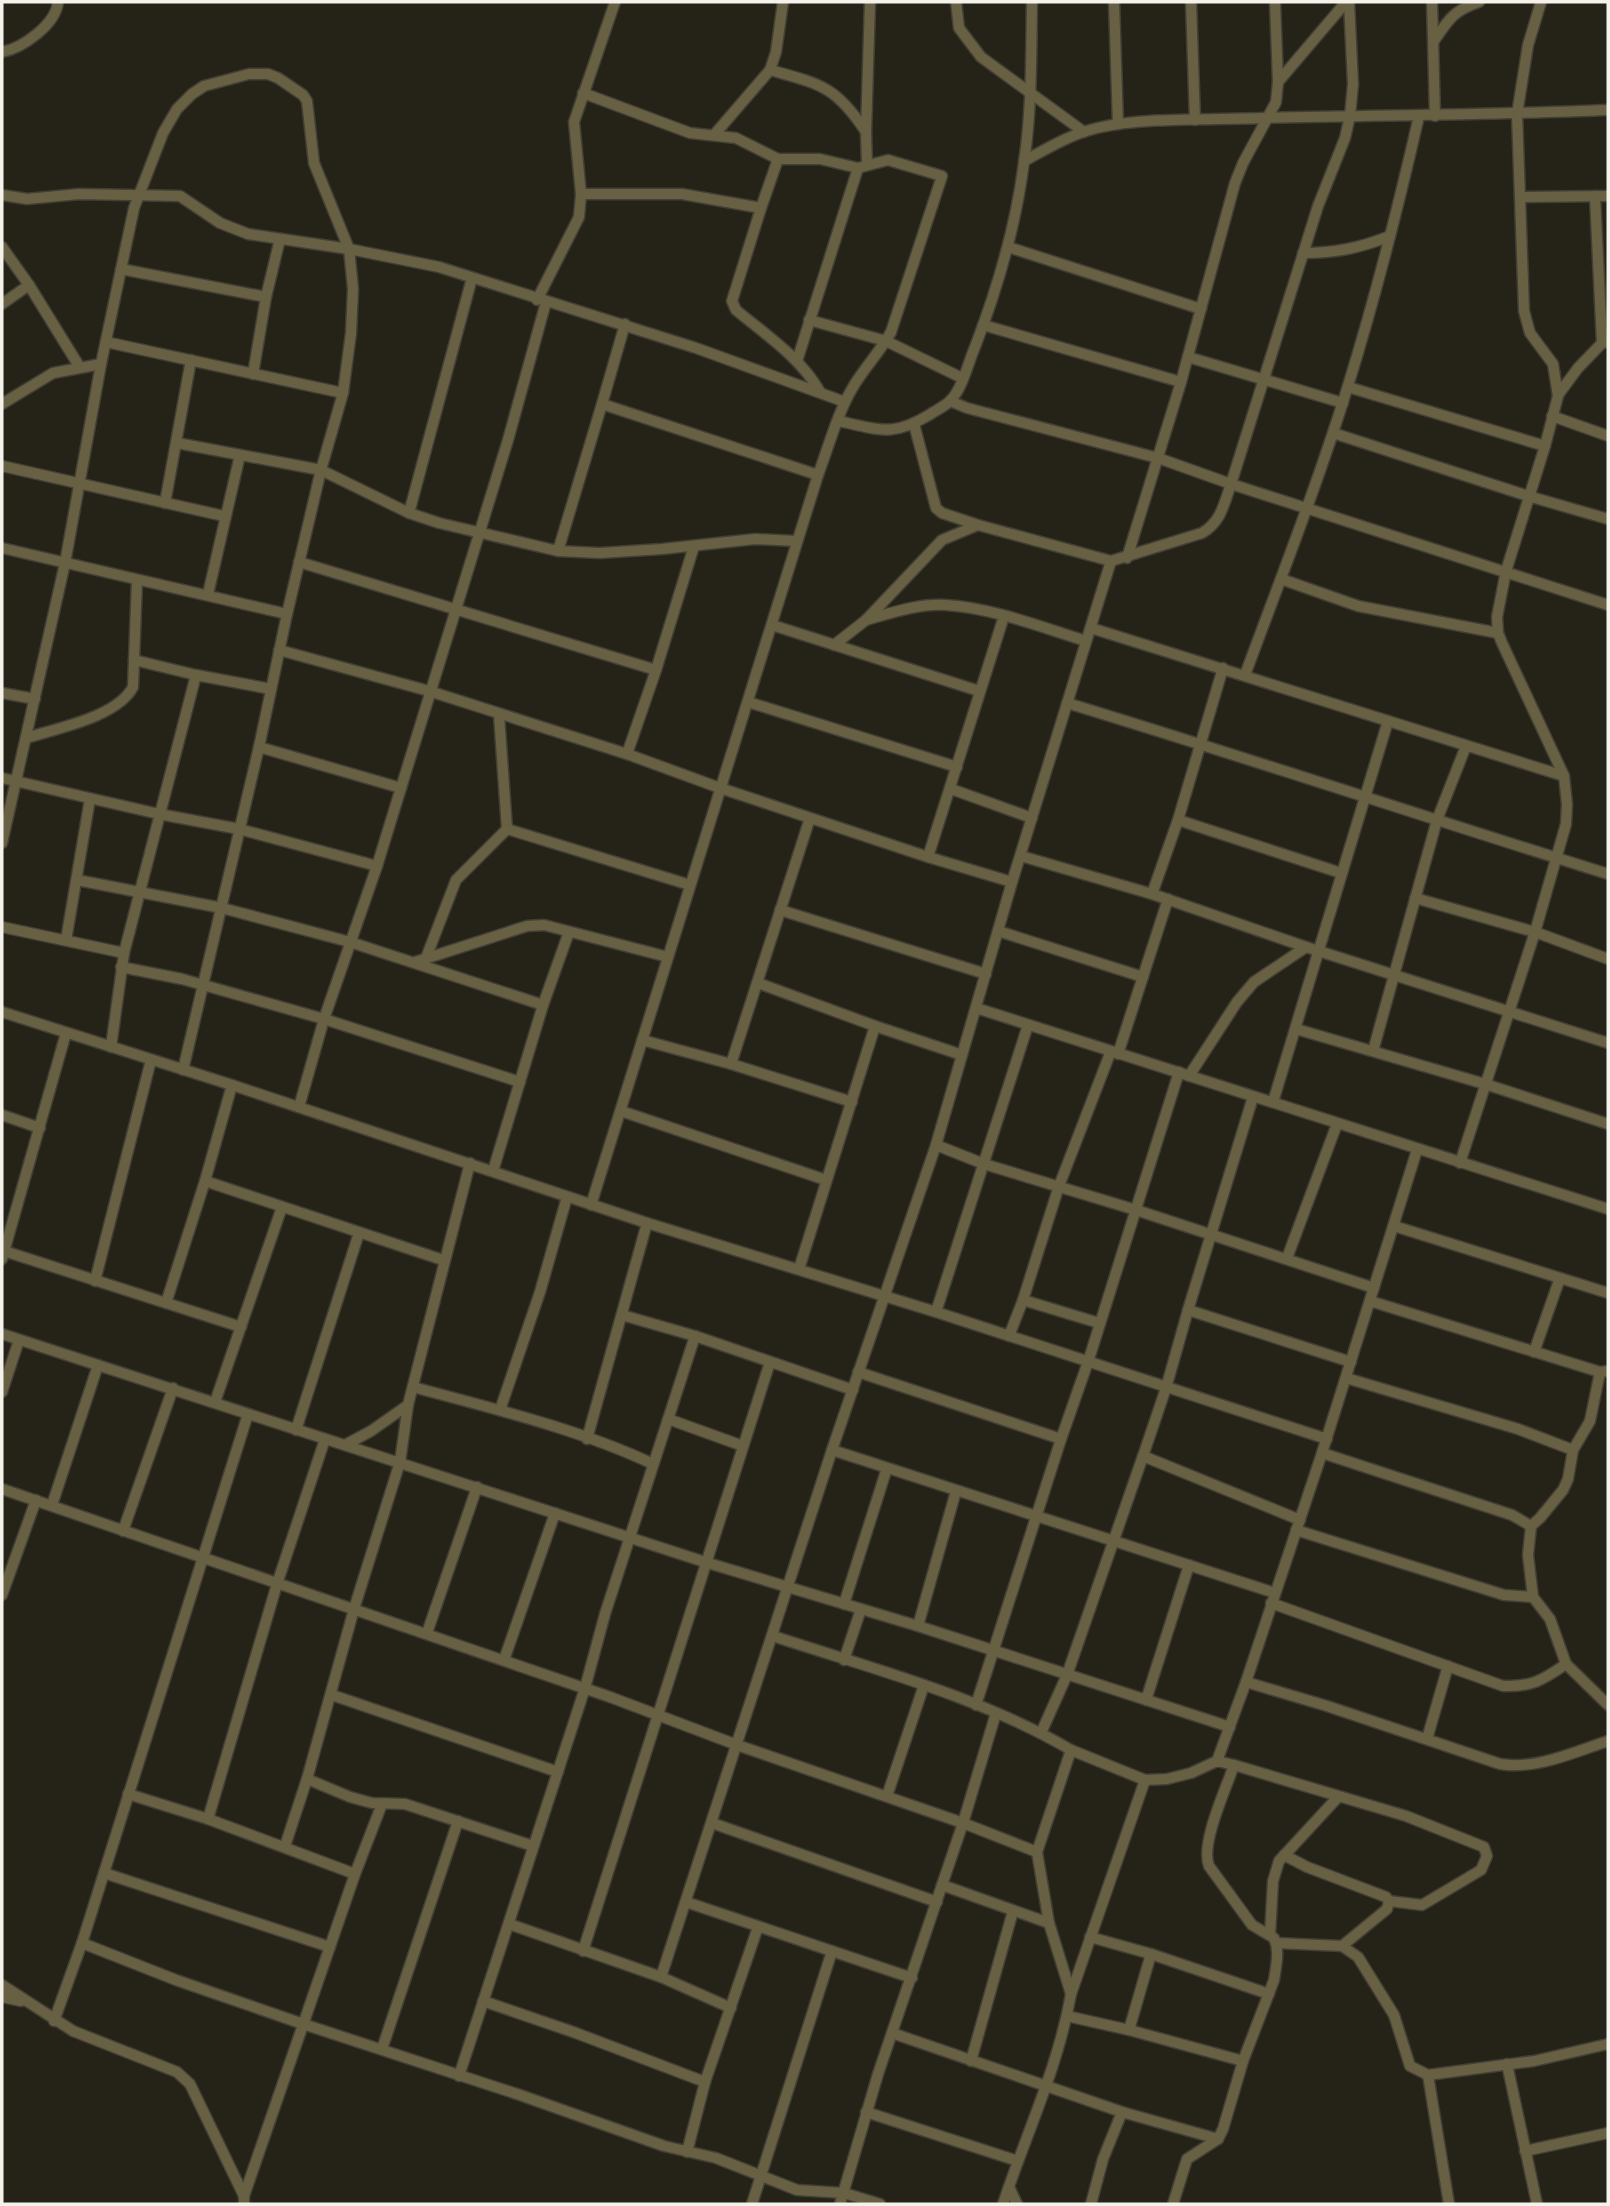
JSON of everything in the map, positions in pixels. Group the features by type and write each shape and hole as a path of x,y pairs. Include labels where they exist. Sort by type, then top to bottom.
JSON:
{"street":[{"path":"2,52 23,46 55,14 58,2"},
{"path":"299,1107 324,1019 377,866 508,440 541,301 579,217 582,194 573,129 575,115 615,2"},
{"path":"714,135 770,70 776,52 783,2"},
{"path":"797,361 863,166 870,2"},
{"path":"956,2 959,28 981,57 1084,132"},
{"path":"838,421 887,431 900,429 914,424 950,401 962,378 983,325 1008,247 1024,161 1030,94 1032,2"},
{"path":"1114,2 1118,124"},
{"path":"1191,2 1195,120"},
{"path":"1127,558 1181,383 1235,183 1276,102 1278,82 1275,2"},
{"path":"1278,82 1348,2"},
{"path":"914,424 936,508 942,513 1111,561 1202,533 1213,527 1219,519 1266,379 1318,206 1345,138 1353,84 1348,2"},
{"path":"1432,2 1435,116"},
{"path":"1433,41 1455,12 1479,2"},
{"path":"1541,2 1528,45 1517,114 1524,311 1530,332 1553,364 1558,396"},
{"path":"770,70 802,79 833,93 853,112 866,132"},
{"path":"2,844 65,563 101,363 138,195 163,133 177,109 192,94 204,86 220,81 249,74 268,74 288,83 303,94 307,101 314,163 349,249 354,289 343,393 299,562 205,985 183,1070"},
{"path":"583,93 690,133 736,138 778,159 820,159 863,166 888,160 942,176 886,341 845,401 818,475 591,1205"},
{"path":"1024,161 1084,132 1118,124 1608,110"},
{"path":"1245,675 1308,508 1348,387 1390,236 1419,116"},
{"path":"778,159 732,301 736,310 797,361 811,376 820,392"},
{"path":"2,195 27,199 79,194 180,196 220,223 248,234 349,249 414,262 472,278 541,301 625,324 845,401"},
{"path":"582,194 682,194 761,208"},
{"path":"1461,1163 1535,932 1566,824 1564,776 1498,633 1497,617 1506,571 1558,396 1578,368 1606,341 1595,196"},
{"path":"1520,197 1608,196"},
{"path":"1303,253 1339,252 1360,248 1390,236"},
{"path":"253,374 266,297 280,239"},
{"path":"2,247 79,366"},
{"path":"1008,247 1200,309"},
{"path":"121,269 266,297"},
{"path":"409,513 472,278"},
{"path":"2,304 29,285"},
{"path":"809,320 886,341 962,378"},
{"path":"558,551 625,324"},
{"path":"983,325 1181,383"},
{"path":"106,342 343,393"},
{"path":"1188,357 1343,403"},
{"path":"165,503 191,360"},
{"path":"2,404 42,378 79,366 101,363"},
{"path":"1348,387 1545,446"},
{"path":"950,401 967,408 1158,458 1406,541 1506,571 1607,607"},
{"path":"602,404 818,475"},
{"path":"1552,416 1608,436"},
{"path":"1333,433 1608,519"},
{"path":"177,443 321,470 409,513 558,551 600,553 755,539 796,541"},
{"path":"208,594 240,455"},
{"path":"2,466 225,516"},
{"path":"834,645 866,620 942,540 978,525"},
{"path":"627,754 694,546"},
{"path":"2,548 287,614"},
{"path":"661,1977 790,1587 832,1450 936,1145 1012,883 1111,561"},
{"path":"299,562 656,670"},
{"path":"1281,579 1357,606 1498,633"},
{"path":"26,738 96,715 118,705 128,696 133,687 137,580"},
{"path":"866,620 912,608 945,605 1004,616 1086,641"},
{"path":"928,857 1004,616"},
{"path":"772,625 979,691"},
{"path":"1091,628 1564,776"},
{"path":"279,650 429,691 1012,883"},
{"path":"134,660 271,689"},
{"path":"1152,894 1178,820 1223,668"},
{"path":"111,1047 121,967 138,890 195,675"},
{"path":"2,693 34,699"},
{"path":"748,702 957,767"},
{"path":"1067,703 1202,743 1365,799 1608,874"},
{"path":"426,958 456,880 507,829 499,715"},
{"path":"1273,1102 1388,721"},
{"path":"1373,1051 1437,820 1466,746"},
{"path":"259,747 401,788"},
{"path":"2,778 159,814 239,829 377,866"},
{"path":"951,789 1032,818"},
{"path":"66,940 90,799"},
{"path":"731,1064 810,817"},
{"path":"1178,820 1342,873"},
{"path":"507,829 690,885"},
{"path":"1021,856 1152,894 1306,947 1608,1043"},
{"path":"76,880 222,908 350,942 543,1005"},
{"path":"1416,898 1535,932 1608,959"},
{"path":"1009,1336 1059,1186 1115,1053 1168,900"},
{"path":"780,910 986,974"},
{"path":"414,962 527,926 544,925 668,957"},
{"path":"2,927 124,953"},
{"path":"998,931 1143,977"},
{"path":"493,1171 543,1005 569,932"},
{"path":"976,1705 1136,1210 1184,1074 1254,982 1306,947"},
{"path":"121,967 205,985 324,1019 520,1082"},
{"path":"758,983 962,1055"},
{"path":"976,1008 1608,1209"},
{"path":"2,1012 232,1085 591,1205 936,1312 1327,1439"},
{"path":"936,1312 1028,1025"},
{"path":"799,1269 875,1026"},
{"path":"1296,1029 1485,1084 1608,1124"},
{"path":"66,1033 3,1255 95,1281 241,1328"},
{"path":"642,1040 731,1064 852,1102"},
{"path":"95,1281 151,1060"},
{"path":"166,1303 232,1085"},
{"path":"1041,1732 1067,1675 1166,1388 1209,1234 1253,1097"},
{"path":"621,1111 826,1180"},
{"path":"2,1115 40,1128"},
{"path":"1287,1258 1337,1124"},
{"path":"936,1145 984,1164 1287,1258 1374,1288"},
{"path":"1217,1761 1327,1439 1417,1150"},
{"path":"285,1846 400,1462 408,1405 470,1163"},
{"path":"205,1181 443,1260"},
{"path":"500,1410 540,1292 567,1197"},
{"path":"215,1402 282,1207"},
{"path":"587,1439 647,1223"},
{"path":"1394,1226 1608,1293"},
{"path":"296,1430 359,1233"},
{"path":"1534,1352 1560,1278"},
{"path":"1023,1300 1099,1323"},
{"path":"1370,1301 1604,1371 1590,1421 1573,1450 1563,1490 1531,1526 1528,1555 1533,1597 1550,1619 1566,1664 1608,1705"},
{"path":"1188,1310 1351,1362"},
{"path":"622,1315 695,1336 853,1390"},
{"path":"2,1334 708,1563 918,1626 1230,1727"},
{"path":"459,2076 585,1688 605,1614 695,1336"},
{"path":"2,1392 19,1340"},
{"path":"583,1951 660,1716 770,1362"},
{"path":"52,1505 98,1366"},
{"path":"858,1372 1061,1438"},
{"path":"1346,1378 1518,1429 1573,1450"},
{"path":"413,1387 500,1410 653,1464"},
{"path":"123,1531 173,1388"},
{"path":"345,1445 371,1431 408,1405"},
{"path":"54,2021 82,1943 248,1414"},
{"path":"667,1419 743,1446"},
{"path":"208,1819 277,1584 325,1439"},
{"path":"832,1450 1189,1565 1503,1686 1523,1687 1541,1681 1566,1664"},
{"path":"1322,1453 1500,1511 1531,1526"},
{"path":"1143,1456 1298,1525 1504,1595 1533,1597"},
{"path":"844,1604 887,1468"},
{"path":"427,1633 477,1487"},
{"path":"2,1489 585,1688 1037,1852"},
{"path":"918,1626 956,1491"},
{"path":"2,1595 36,1500"},
{"path":"504,1660 555,1513"},
{"path":"1146,1700 1189,1565"},
{"path":"844,1660 861,1609"},
{"path":"773,1636 976,1705 1041,1732 1070,1750 1145,1780 1167,1779 1191,1773 1217,1761 1406,1816 1484,1847 1487,1851 1486,1864 1481,1871 1433,1900 1419,1905 1389,1901 1386,1897 1307,1867 1284,1855"},
{"path":"1427,1740 1448,1666"},
{"path":"1246,1682 1327,1706 1488,1761 1512,1766 1557,1757 1608,1741"},
{"path":"887,1796 923,1685"},
{"path":"332,1695 558,1772"},
{"path":"840,2204 866,2112 963,1823 996,1713"},
{"path":"1070,1750 1037,1852 1049,1923 1071,1994"},
{"path":"1234,1765 1208,1844 1206,1859 1209,1866 1252,1926 1273,1939 1342,1945 1359,1957 1394,2015 1410,2066 1428,2075 1534,2061 1608,2044"},
{"path":"307,1779 350,1797 382,1804 405,1804 533,1846"},
{"path":"1003,2204 1048,2085 1071,1994 1145,1780"},
{"path":"128,1794 285,1846 355,1874"},
{"path":"1173,2204 1187,2159 1218,2139 1243,2061 1274,1980 1273,1881 1284,1855 1338,1797"},
{"path":"244,2200 355,1874 382,1804"},
{"path":"382,2049 458,1821"},
{"path":"712,1823 937,1902"},
{"path":"103,1873 330,1947"},
{"path":"942,1885 1049,1923"},
{"path":"1342,1945 1387,1909 1389,1901"},
{"path":"686,1902 912,1978"},
{"path":"971,2061 1013,1910"},
{"path":"509,1924 661,1977 731,2008"},
{"path":"687,2152 705,2082 758,1927"},
{"path":"1090,1937 1152,1954 1269,1994"},
{"path":"82,1943 176,1980 303,2024 687,2152 716,2158 804,2191 844,2193 880,2204"},
{"path":"752,2204 832,1951"},
{"path":"1129,2030 1152,1954"},
{"path":"2,1985 54,2021 92,2040 177,2072 185,2078 202,2107 244,2200"},
{"path":"2,1997 28,2003"},
{"path":"483,2001 705,2082"},
{"path":"1067,2017 1129,2030 1243,2061"},
{"path":"892,2032 1122,2112 1218,2139"},
{"path":"1507,2064 1536,2204"},
{"path":"1428,2075 1449,2204"},
{"path":"866,2112 1018,2161"},
{"path":"1091,2204 1122,2112"},
{"path":"1525,2151 1608,2133"},
{"path":"1009,2187 1017,2204"}]}
